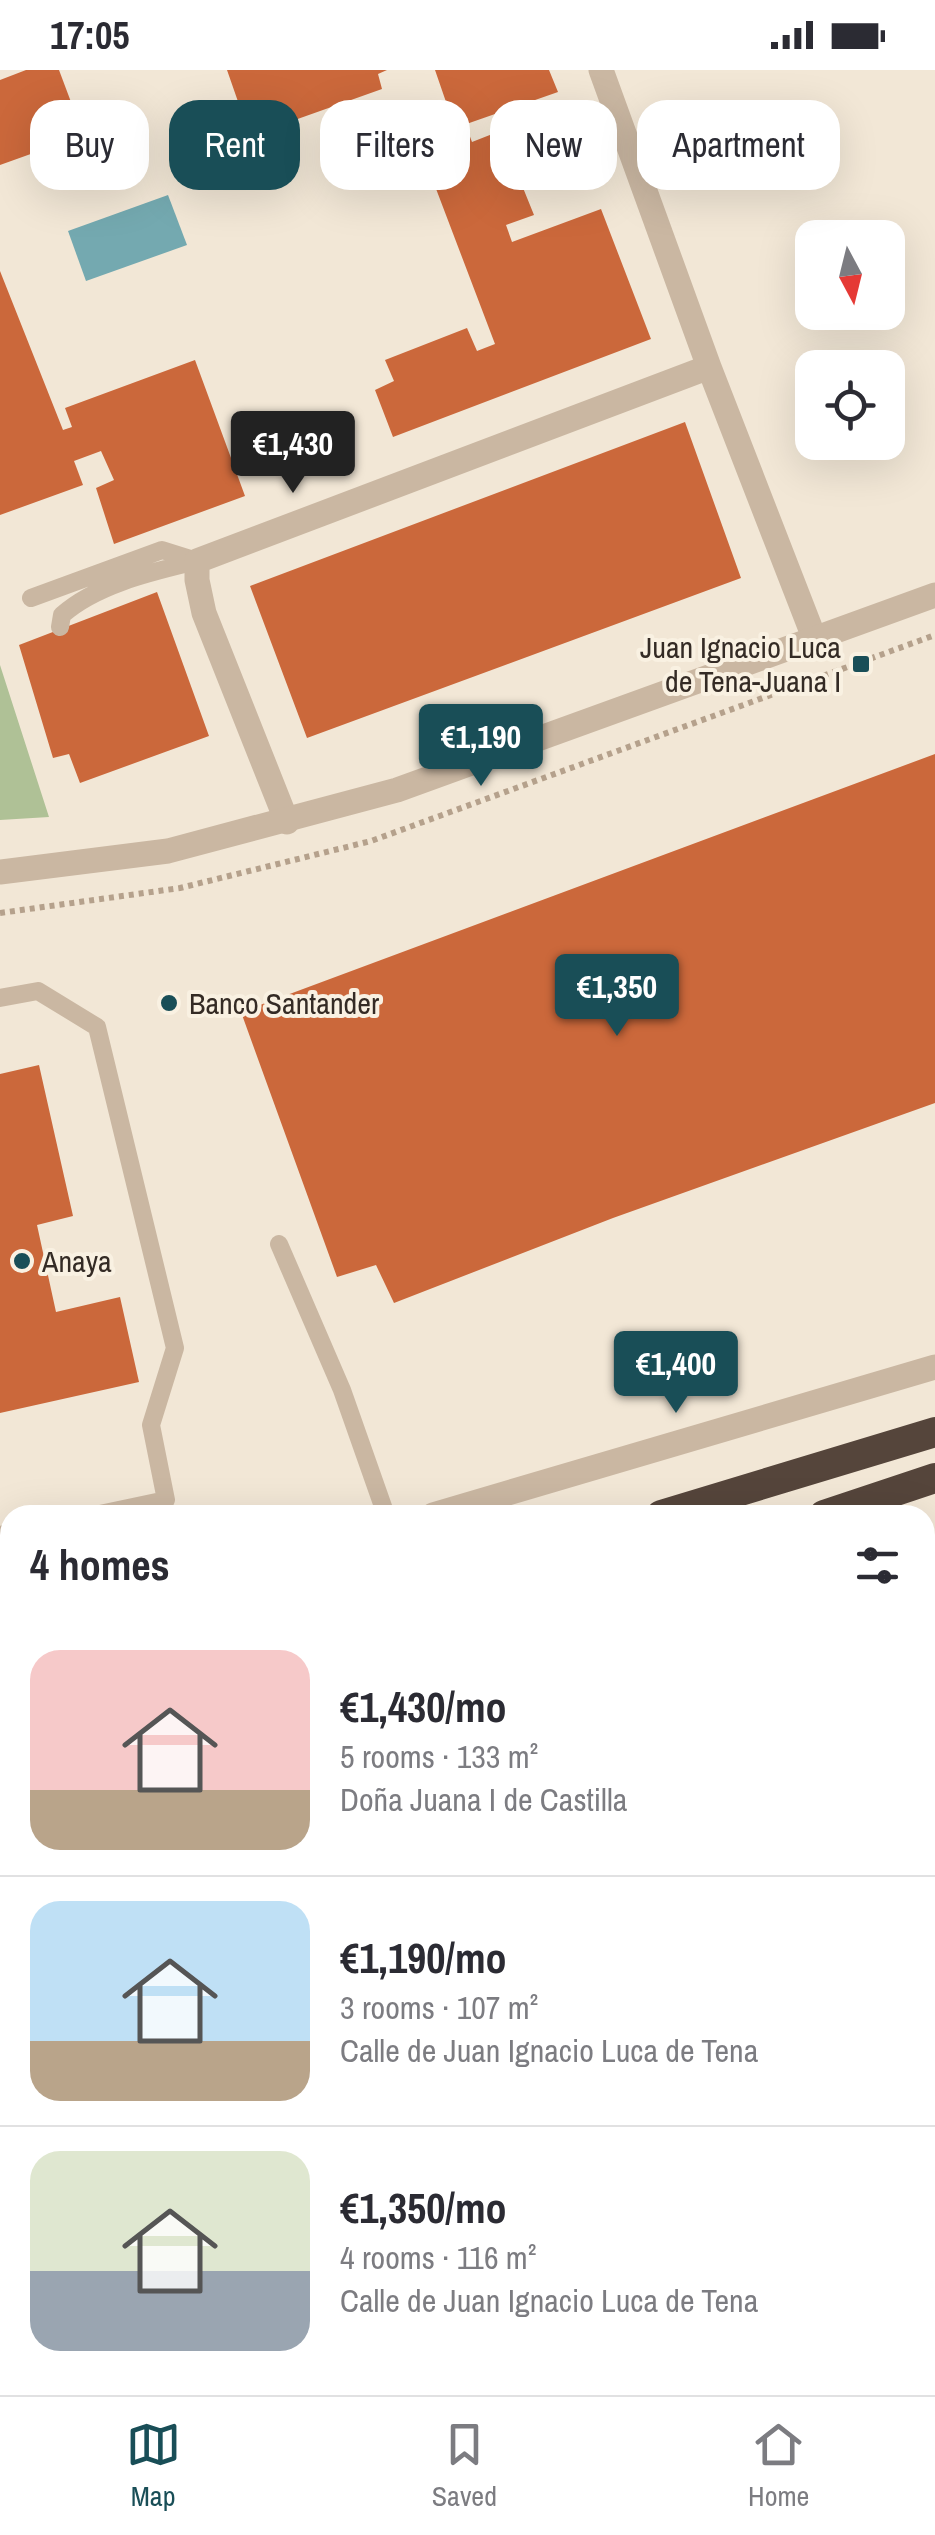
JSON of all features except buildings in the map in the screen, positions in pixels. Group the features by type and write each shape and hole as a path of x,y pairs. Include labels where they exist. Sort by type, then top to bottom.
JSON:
{"highway":[{"path":"694,1505 935,1432"},
{"path":"854,1505 935,1478"}],"street":[{"path":"601,70 708,368 815,640"},
{"path":"287,822 204,613 196,580 198,561 708,368"},
{"path":"0,872 168,851 396,790 935,595"},
{"path":"467,1505 935,1367"}],"lane":[{"path":"32,598 162,550 198,561"},
{"path":"60,627 62,615 91,596 160,570 198,561"},
{"path":"0,998 38,991 97,1028 175,1348 151,1425 166,1500 142,1505"},
{"path":"279,1244 342,1390 382,1505"}],"green space":[{"path":"0,665 49,817 0,820"}],"water":[{"path":"168,195 187,245 86,281 68,231"}],"place":[{"name":"Juan Ignacio Luca de Tena-Juana I","path":"861,664"},
{"name":"Banco Santander","path":"169,1003"},
{"name":"Anaya","path":"22,1261"}]}
